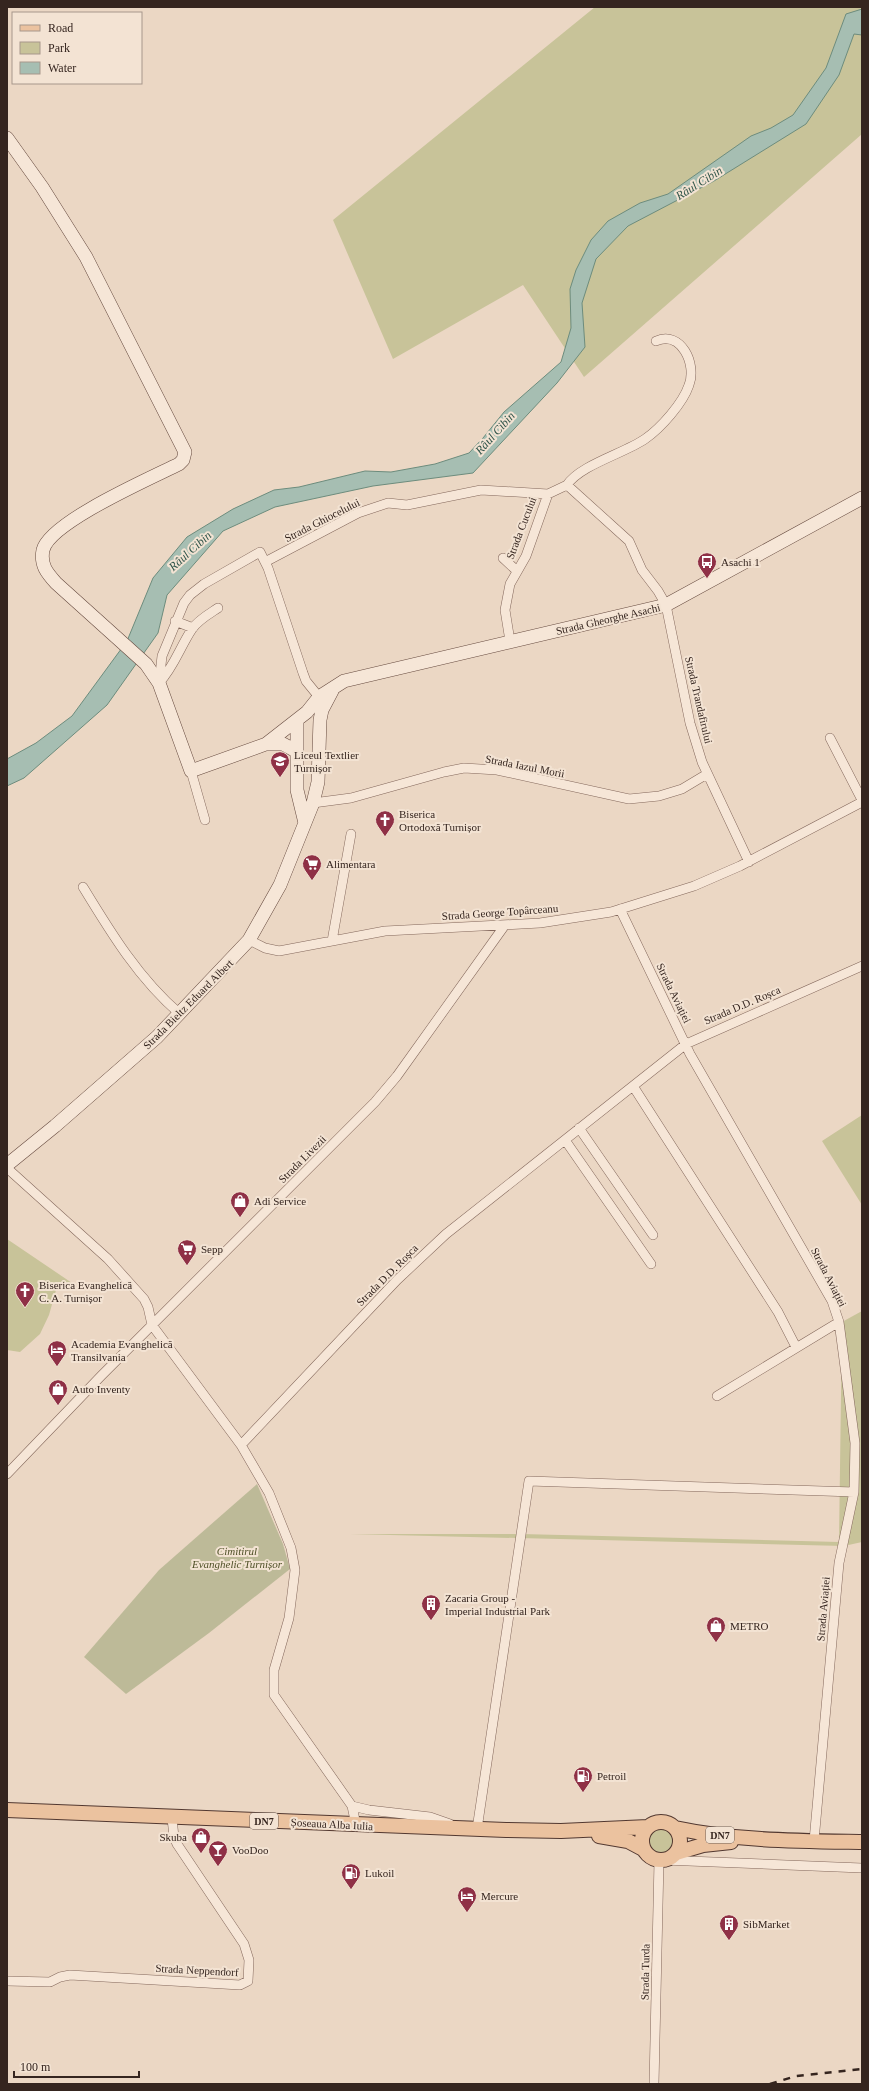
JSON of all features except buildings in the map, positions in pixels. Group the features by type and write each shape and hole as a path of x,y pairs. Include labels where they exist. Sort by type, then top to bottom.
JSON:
{"main road":[{"name":"Șoseaua Alba Iulia","path":"7,1810 172,1818 561,1832 618,1839 634,1843 643,1849"},
{"name":"DN7","path":"648,1827 660,1822 675,1828 703,1833 765,1839 862,1842"},
{"name":"Șoseaua Alba Iulia","path":"561,1832 648,1827"},
{"path":"643,1849 642,1837 648,1827"},
{"path":"675,1828 680,1840 679,1856"},
{"name":"DN7","path":"643,1849 649,1857 661,1861 679,1856 703,1845 765,1839"}],"street":[{"path":"7,138 42,186 86,256 185,452 183,460 179,464 72,520 51,538 43,550 42,564 46,572 146,664 159,682 191,771 205,820"},
{"name":"Strada Ghiocelului","path":"266,562 358,513 388,503 407,505 481,490 548,494 567,485 578,473 646,439 668,417 687,391 690,383 691,372 689,361 682,346 677,341 669,338 662,338 656,341"},
{"path":"567,485 629,541 642,570 658,591 666,605"},
{"name":"Strada Cucului","path":"510,641 505,610 510,584 526,556 548,494"},
{"name":"Strada Gheorghe Asachi","path":"266,744 297,720 319,697 334,686 356,678 666,605 862,498"},
{"path":"159,682 160,664 175,621 190,595 204,584 260,552 266,562 306,681 319,697"},
{"name":"Strada Cucului","path":"503,558 517,571"},
{"name":"Strada Trandafirului","path":"666,605 690,723 707,774 749,862"},
{"path":"159,682 173,666 193,628 205,616 218,608"},
{"path":"175,621 193,628"},
{"name":"Strada Bieltz Eduard Albert","path":"7,1165 73,1110 180,1014 249,940 280,885 312,803 318,782 320,720 322,710 334,686"},
{"path":"297,720 297,790 305,823"},
{"path":"830,738 862,801"},
{"path":"191,771 266,744 283,744 296,751"},
{"name":"Strada Iazul Morii","path":"312,803 351,798 444,772 464,768 497,770 629,799 659,796 682,789 707,774"},
{"name":"Strada George Topârceanu","path":"249,940 265,948 279,951 385,931 540,923 620,909 694,886 749,862 862,801"},
{"path":"332,941 351,834"},
{"path":"83,888 137,968 157,993 180,1014"},
{"name":"Strada Aviației","path":"620,909 686,1044 832,1302 838,1322 855,1443 854,1492 839,1563 814,1841"},
{"name":"Strada Livezii","path":"7,1474 152,1325 375,1102 397,1076 504,925"},
{"name":"Strada D.D. Roșca","path":"241,1445 397,1280 446,1234 686,1044 862,966"},
{"path":"633,1086 778,1312 796,1347"},
{"path":"580,1128 653,1235"},
{"path":"565,1140 651,1264"},
{"path":"7,1168 108,1259 144,1299 148,1307 152,1325 241,1445 269,1493 291,1548 295,1570 289,1618 274,1670 274,1695 352,1806 356,1825"},
{"path":"717,1396 838,1322"},
{"path":"352,1806 369,1810 430,1817 473,1829 529,1481 854,1492"},
{"name":"Strada Neppendorf","path":"7,1981 50,1982 70,1975 240,1985 248,1982 249,1960 244,1944 177,1844 174,1837 172,1818"},
{"path":"679,1856 862,1868"},
{"name":"Strada Turda","path":"654,2084 661,1861"}],"green space":[{"path":"595,7 862,7 862,134 584,377 523,285 393,359 333,220"},
{"path":"862,1115 862,1205 822,1141"},
{"path":"7,1239 72,1283 66,1288 58,1283 49,1315 40,1334 20,1352 7,1350"},
{"path":"862,1311 862,1542 844,1546 350,1534 521,1534 839,1542 842,1322"},
{"name":"Cimitirul Evanghelic Turnișor","path":"257,1484 283,1544 290,1569 209,1633 126,1694 84,1657 159,1570"},
{"path":"661,1826 672,1830 676,1841 672,1852 661,1856 650,1852 646,1841 650,1830"}],"water":[{"name":"Râul Cibin","path":"862,9 862,35 854,34 839,75 806,124 714,181 628,226 596,259 582,303 585,347 557,383 473,473 373,486 275,507 223,531 167,595 158,633 107,705 24,778 7,786 7,759 36,743 72,716 127,641 153,578 187,537 233,509 274,490 299,487 365,471 391,472 435,464 469,453 504,412 561,362 571,328 570,289 576,270 591,240 608,221 640,203 668,194 751,136 771,128 793,115 826,68 846,14"}],"railway":[{"path":"770,2084 796,2076 862,2069"}],"place":[{"name":"Asachi 1","path":"707,579"},
{"name":"Liceul Textlier Turnișor","path":"280,778"},
{"name":"Biserica Ortodoxă Turnișor","path":"385,837"},
{"name":"Alimentara","path":"312,881"},
{"name":"Adi Service","path":"240,1218"},
{"name":"Sepp","path":"187,1266"},
{"name":"Biserica Evanghelică C. A. Turnișor","path":"25,1308"},
{"name":"Academia Evanghelică Transilvania","path":"57,1367"},
{"name":"Auto Inventy","path":"58,1406"},
{"name":"Zacaria Group - Imperial Industrial Park","path":"431,1621"},
{"name":"METRO","path":"716,1643"},
{"name":"Petroil","path":"583,1793"},
{"name":"Skuba","path":"201,1854"},
{"name":"VooDoo","path":"218,1867"},
{"name":"Lukoil","path":"351,1890"},
{"name":"Mercure","path":"467,1913"},
{"name":"SibMarket","path":"729,1941"}]}
